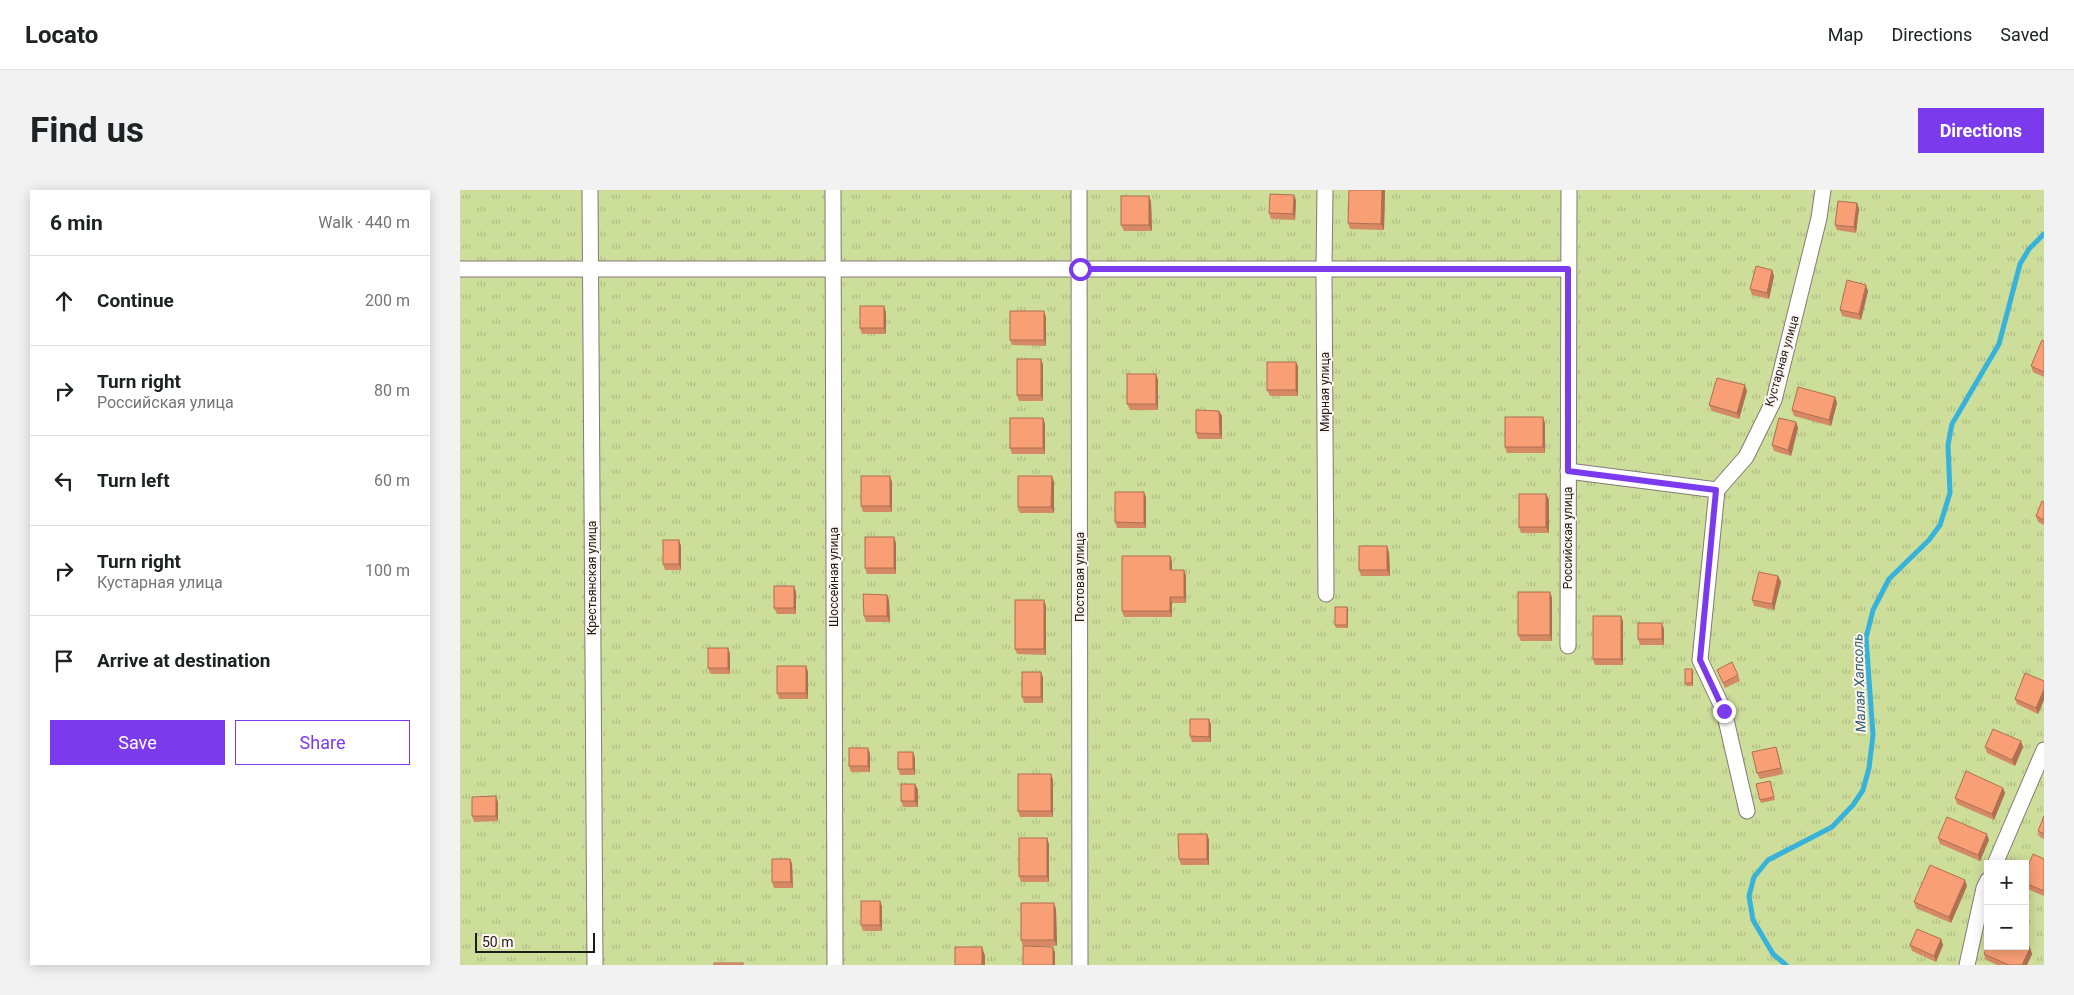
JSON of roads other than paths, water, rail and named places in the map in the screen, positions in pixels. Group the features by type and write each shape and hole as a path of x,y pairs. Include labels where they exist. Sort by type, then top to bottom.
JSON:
{"street":[{"name":"Крестьянская улица","path":"590,190 595,965"},
{"name":"Шоссейная улица","path":"834,190 835,965"},
{"name":"Постовая улица","path":"1079,190 1080,965"},
{"name":"Мирная улица","path":"1325,190 1326,594"},
{"name":"Российская улица","path":"1568,646 1569,190"},
{"name":"Кустарная улица","path":"1716,490 1746,457 1774,400 1819,218 1823,190"},
{"path":"460,269 1568,269"},
{"path":"1568,471 1716,490 1700,660 1724,711 1748,810"},
{"path":"1997,860 2044,750"},
{"path":"1967,965 1984,888"}],"waterway":[{"name":"Малая Хапсоль","path":"1786,965 1773,954 1753,920 1749,896 1754,877 1768,860 1832,827 1853,805 1863,790 1869,768 1873,735 1866,638 1873,610 1889,579 1929,540 1940,525 1950,493 1948,445 1952,424 1999,344 2020,264 2029,249 2044,234"}]}
